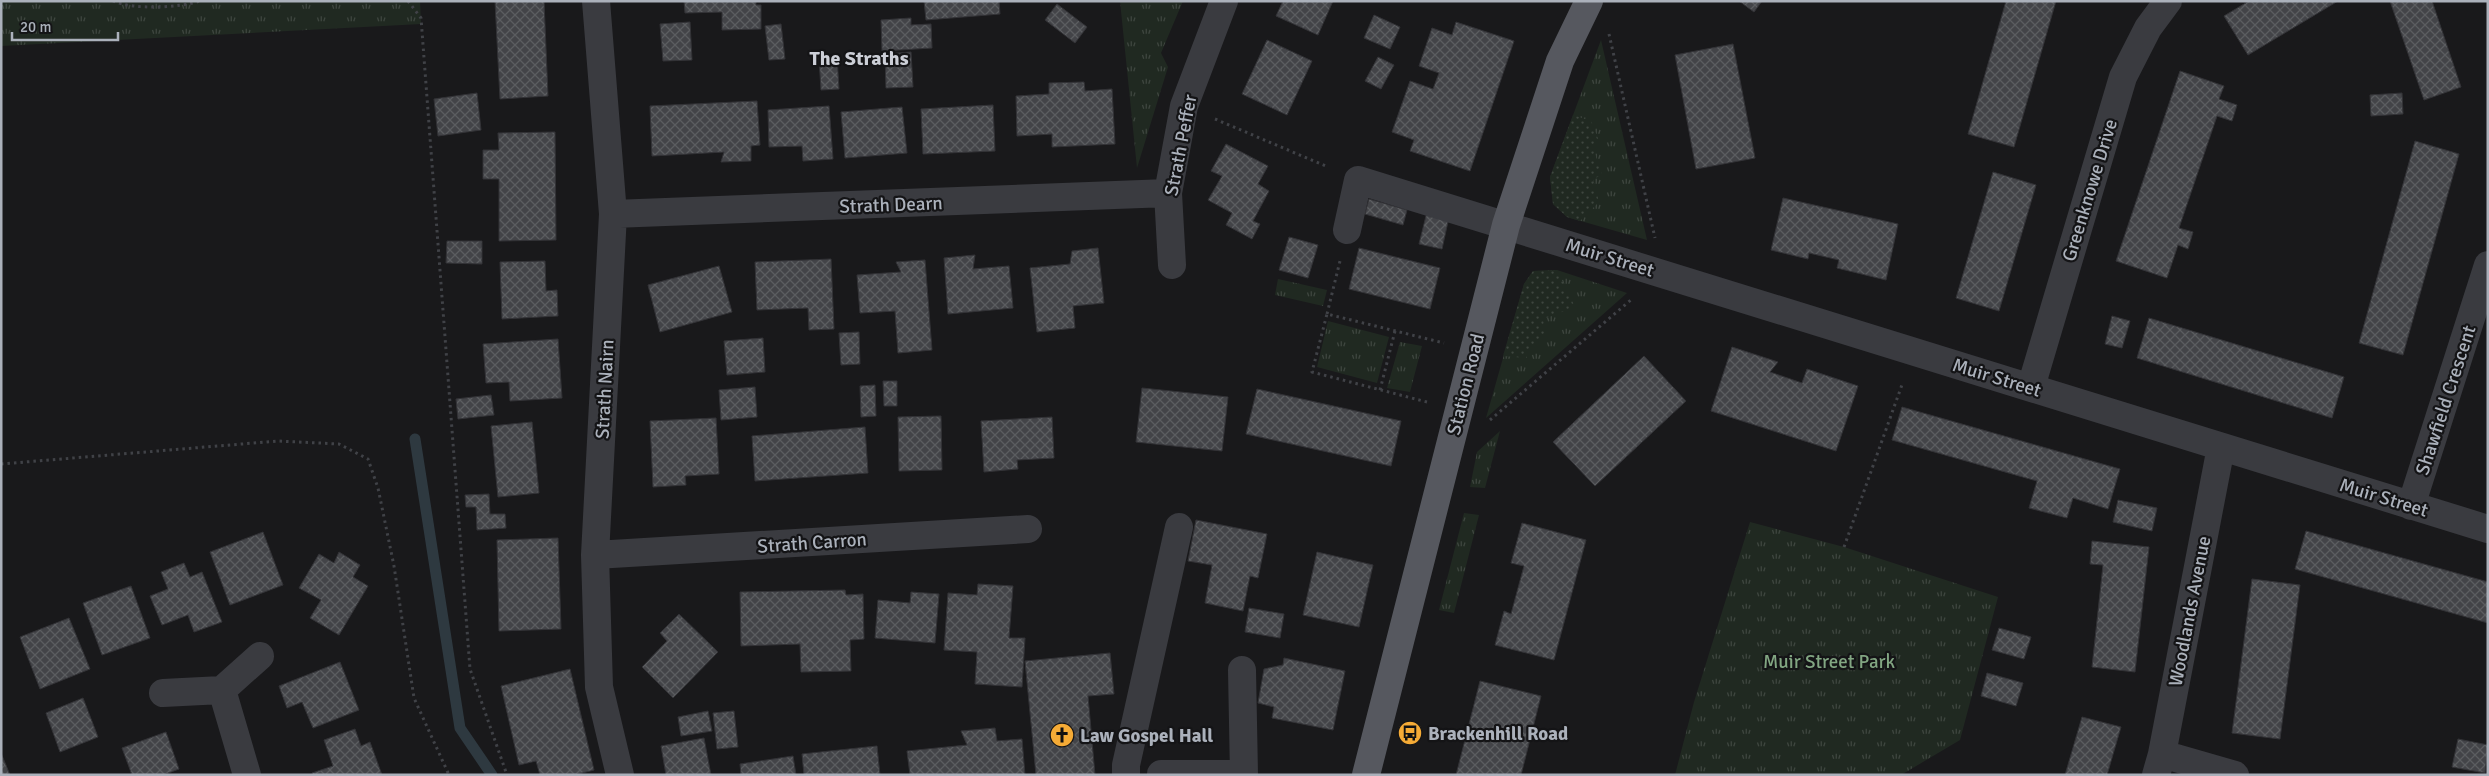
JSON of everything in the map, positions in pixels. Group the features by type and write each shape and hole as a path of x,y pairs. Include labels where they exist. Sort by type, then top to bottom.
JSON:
{"main road":[{"name":"Station Road","path":"1366,775 1506,224 1560,61 1590,1"}],"street":[{"name":"Strath Nairn","path":"596,1 613,214 595,555 600,687 620,775"},
{"name":"Strath Peffer","path":"1172,265 1168,193 1184,106 1224,1"},
{"name":"Greenknowe Drive","path":"2031,387 2123,77 2139,44 2168,1"},
{"name":"Muir Street","path":"1358,180 1506,224 2488,529"},
{"path":"1347,230 1358,180"},
{"name":"Strath Dearn","path":"613,214 1168,193"},
{"name":"Shawfield Crescent","path":"2411,506 2488,265"},
{"name":"Woodlands Avenue","path":"2159,764 2221,447"},
{"path":"1126,775 1126,764 1179,527"},
{"name":"Strath Carron","path":"595,555 1028,529"},
{"path":"163,693 222,690 260,656"},
{"path":"1160,774 1244,774 1242,670"},
{"path":"222,690 247,775"},
{"path":"2159,764 2235,775"}],"path":[{"path":"112,1 123,6 186,6 200,1"},
{"path":"408,1 421,18 470,669 506,775"},
{"path":"1483,426 1662,273 1608,30"},
{"path":"1184,106 1358,180"},
{"path":"1347,230 1328,314 1312,372 1458,410"},
{"path":"1328,314 1474,350"},
{"path":"1380,390 1395,331"},
{"path":"1844,547 1914,351"},
{"path":"1,464 278,440 339,444 368,459 378,488 394,566 414,698 449,775"}],"green space":[{"path":"1,1 420,1 421,24 1,46"},
{"path":"1120,1 1183,1 1161,53 1168,67 1137,168"},
{"path":"1601,40 1647,240 1567,217 1553,204 1550,177"},
{"path":"1573,115 1591,121 1599,141 1593,147 1602,175 1593,179 1599,202 1580,221 1567,217 1553,204 1550,177"},
{"path":"1557,270 1627,293 1486,418 1524,284 1533,271"},
{"path":"1557,270 1575,307 1543,319 1546,337 1527,353 1527,358 1503,356 1524,284 1533,271"},
{"path":"1278,279 1327,290 1323,306 1275,295"},
{"path":"1328,321 1389,337 1377,383 1317,367"},
{"path":"1400,342 1422,346 1410,392 1387,388"},
{"path":"1500,431 1485,488 1470,487 1477,452"},
{"path":"1464,513 1479,515 1454,613 1439,610"},
{"name":"Muir Street Park","path":"1750,522 1844,547 1998,597 1960,740 1901,775 1675,775 1694,702"}],"building":[{"path":"495,1 544,1 548,96 500,99"},
{"path":"684,1 756,1 756,5 761,5 761,29 722,30 722,12 685,13"},
{"path":"924,1 999,1 1000,14 926,20"},
{"path":"1283,1 1333,1 1318,35 1276,16"},
{"path":"1739,1 1762,1 1754,12"},
{"path":"2006,1 2056,1 2014,147 1968,134"},
{"path":"2249,1 2338,1 2248,55 2224,16"},
{"path":"2390,1 2432,1 2461,87 2424,100"},
{"path":"1057,4 1087,27 1075,43 1045,20"},
{"path":"1374,15 1400,27 1390,49 1364,38"},
{"path":"911,18 911,25 931,24 932,48 882,51 881,20"},
{"path":"690,22 692,60 663,61 660,24"},
{"path":"1456,22 1514,41 1470,171 1410,151 1414,140 1392,132 1410,81 1433,89 1439,73 1419,66 1432,28 1452,35"},
{"path":"781,24 785,59 769,60 765,26"},
{"path":"1267,40 1312,61 1287,115 1242,94"},
{"path":"1733,44 1755,158 1696,169 1675,55"},
{"path":"911,52 913,87 886,88 885,54"},
{"path":"837,57 839,89 821,90 819,58"},
{"path":"1378,57 1394,65 1381,89 1365,81"},
{"path":"2180,71 2224,86 2219,99 2237,105 2232,121 2217,116 2179,228 2193,232 2188,249 2178,245 2167,278 2116,261"},
{"path":"1084,82 1085,91 1112,89 1115,144 1052,147 1052,134 1017,136 1016,96 1049,94 1049,83"},
{"path":"477,93 481,130 438,136 434,99"},
{"path":"2402,93 2403,114 2371,116 2370,95"},
{"path":"757,101 760,145 751,146 751,161 721,162 724,152 652,156 650,106"},
{"path":"993,105 995,151 923,154 921,109"},
{"path":"829,106 833,159 803,161 802,146 769,147 768,110"},
{"path":"902,107 907,153 845,158 841,112"},
{"path":"555,132 556,240 499,241 499,179 483,179 483,150 499,150 498,133"},
{"path":"2415,141 2459,154 2403,355 2359,343"},
{"path":"1226,144 1268,166 1258,184 1269,191 1253,221 1260,224 1252,239 1226,225 1232,213 1208,200 1222,176 1211,171"},
{"path":"1993,172 2036,185 1999,311 1956,298"},
{"path":"1783,198 1898,224 1886,280 1837,268 1839,260 1809,253 1808,259 1771,250"},
{"path":"1369,199 1407,210 1403,225 1365,214"},
{"path":"1427,212 1449,217 1442,249 1419,244"},
{"path":"1289,237 1318,245 1308,278 1279,270"},
{"path":"447,241 482,241 482,264 446,263"},
{"path":"1098,248 1104,303 1073,306 1075,328 1037,332 1030,268 1070,264 1072,251"},
{"path":"1359,248 1440,268 1430,309 1349,289"},
{"path":"975,255 973,269 1009,266 1013,308 948,314 944,258"},
{"path":"831,259 834,329 809,330 808,308 757,310 755,262"},
{"path":"925,260 932,350 898,353 895,311 860,313 857,275 901,272 896,262"},
{"path":"545,261 546,291 557,290 558,316 502,319 500,262"},
{"path":"719,266 732,312 660,332 648,285"},
{"path":"2112,316 2130,321 2122,348 2105,344"},
{"path":"2149,318 2344,377 2332,418 2137,358"},
{"path":"859,332 860,364 841,365 839,333"},
{"path":"763,338 765,372 727,375 724,341"},
{"path":"558,339 562,398 510,401 509,382 486,383 483,344"},
{"path":"1732,347 1778,362 1770,372 1802,383 1807,369 1858,386 1836,451 1711,411"},
{"path":"1644,356 1686,401 1595,486 1553,442"},
{"path":"883,381 897,381 897,406 884,406"},
{"path":"875,385 876,416 861,417 860,386"},
{"path":"755,387 757,417 721,420 719,390"},
{"path":"1142,388 1228,397 1222,451 1136,442"},
{"path":"1257,389 1401,421 1391,466 1246,434"},
{"path":"491,395 494,415 458,419 456,399"},
{"path":"1902,407 2120,469 2108,509 2073,498 2067,518 2029,508 2037,481 1892,440"},
{"path":"941,416 942,470 899,471 898,417"},
{"path":"1052,417 1054,458 1017,460 1018,469 984,472 981,421"},
{"path":"716,418 719,474 685,476 686,485 653,487 650,421"},
{"path":"532,422 539,493 498,497 491,426"},
{"path":"865,427 868,473 755,481 752,436"},
{"path":"489,494 490,514 505,514 506,528 477,530 476,507 466,507 465,495"},
{"path":"2118,500 2157,508 2152,531 2113,522"},
{"path":"1196,520 1267,534 1258,578 1250,576 1243,611 1205,603 1212,565 1188,561"},
{"path":"1522,523 1586,540 1554,660 1495,645 1504,611 1511,614 1524,566 1511,563"},
{"path":"2306,531 2488,582 2488,623 2295,569"},
{"path":"263,532 283,585 230,605 210,552"},
{"path":"558,538 561,629 499,631 497,540"},
{"path":"2092,541 2149,547 2135,672 2092,667 2103,565 2090,564"},
{"path":"339,552 360,565 353,577 368,586 339,635 310,618 321,600 299,588 319,554 334,563"},
{"path":"1317,552 1373,565 1359,627 1303,615"},
{"path":"184,563 190,577 202,572 222,622 194,632 188,615 162,625 150,596 168,589 161,572"},
{"path":"2252,579 2300,585 2280,739 2232,733"},
{"path":"978,584 1013,586 1009,638 1025,638 1022,687 975,684 977,652 944,650 948,593 977,595"},
{"path":"131,586 150,638 102,655 83,603"},
{"path":"845,590 846,595 863,594 864,639 850,640 851,671 801,672 800,644 741,646 740,592"},
{"path":"911,592 939,594 935,643 875,638 878,600 910,603"},
{"path":"1249,608 1284,614 1280,638 1245,632"},
{"path":"679,614 718,652 673,698 642,667 667,641 660,633"},
{"path":"69,618 90,669 40,689 20,637"},
{"path":"1999,628 2031,637 2024,659 1992,650"},
{"name":"Law Gospel Hall","path":"1110,653 1114,694 1088,696 1095,775 1036,775 1025,661"},
{"path":"1284,658 1345,671 1333,730 1272,718 1274,707 1258,703 1264,669 1283,665"},
{"path":"340,662 359,710 313,728 302,702 287,708 279,686"},
{"path":"570,669 594,770 574,775 540,775 536,761 519,765 501,686"},
{"path":"1987,673 2023,683 2016,706 1981,696"},
{"path":"1480,681 1541,696 1521,775 1456,775"},
{"path":"83,698 98,737 60,752 46,713"},
{"path":"708,711 712,731 681,736 678,717"},
{"path":"734,711 738,747 717,749 713,713"},
{"path":"2082,717 2121,727 2107,775 2065,775"},
{"path":"995,728 997,741 1022,739 1025,775 910,775 907,751 967,745 961,731"},
{"path":"355,729 361,746 370,742 382,775 313,775 312,773 333,766 324,740"},
{"path":"166,732 179,769 163,775 132,775 122,748"},
{"path":"704,738 711,775 666,775 661,746"},
{"path":"2458,739 2488,745 2485,773 2452,767"},
{"path":"877,746 880,775 804,775 802,754"},
{"path":"1,753 10,775 1,775"},
{"path":"793,756 796,775 741,775 740,764"}],"waterway":[{"path":"415,439 460,728 492,775"}],"place":[{"name":"Brackenhill Road","path":"1410,733"},
{"name":"Law Gospel Hall","path":"1062,735"}],"district":[{"name":"The Straths","path":"859,58"}]}
